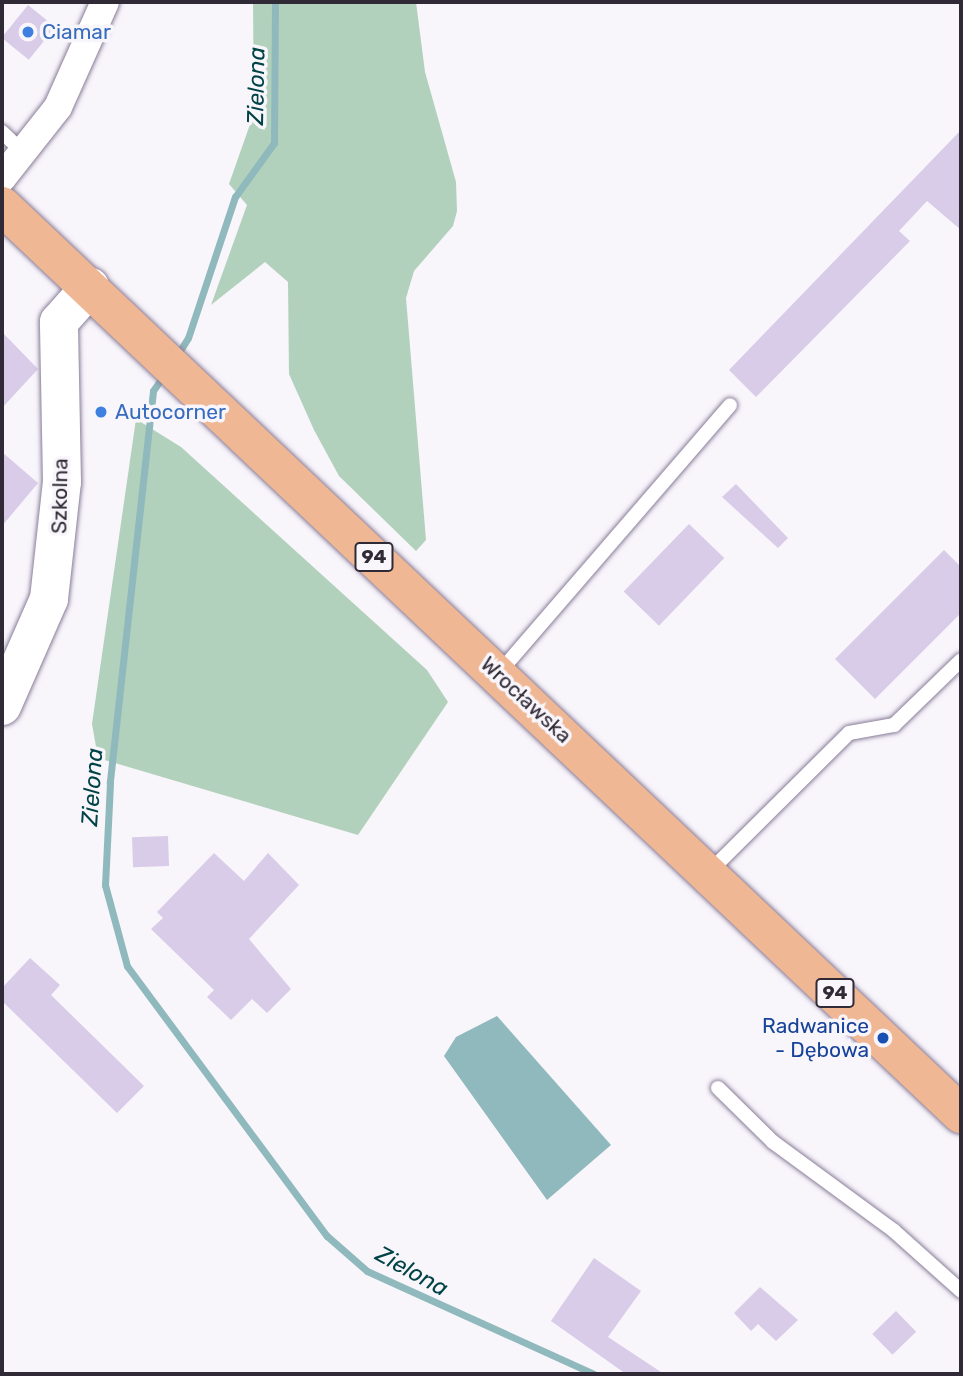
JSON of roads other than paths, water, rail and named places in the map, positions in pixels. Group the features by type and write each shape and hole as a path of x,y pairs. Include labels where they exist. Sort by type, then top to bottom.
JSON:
{"main road":[{"name":"94","path":"2,206 90,287"},
{"name":"Wrocławska","path":"90,287 961,1114"}],"street":[{"path":"2,178 58,107 105,2"},
{"name":"Szkolna","path":"2,706 49,599 62,482 59,322 90,287"}],"lane":[{"path":"2,132 24,153"},
{"path":"498,674 730,405"},
{"path":"709,872 849,733 894,725 961,660"},
{"path":"718,1088 773,1142 894,1231 961,1291"}],"water":[{"path":"497,1016 611,1145 547,1200 444,1056 456,1037"}],"waterway":[{"name":"Zielona","path":"176,357 188,338 235,197 274,143 275,2"},
{"name":"Zielona","path":"164,375 153,391 110,783 105,885 127,966 327,1236 367,1271 594,1374"}],"place":[{"name":"Ciamar","path":"28,32"},
{"name":"Autocorner","path":"101,412"},
{"name":"Radwanice - Dębowa","path":"883,1038"}]}
